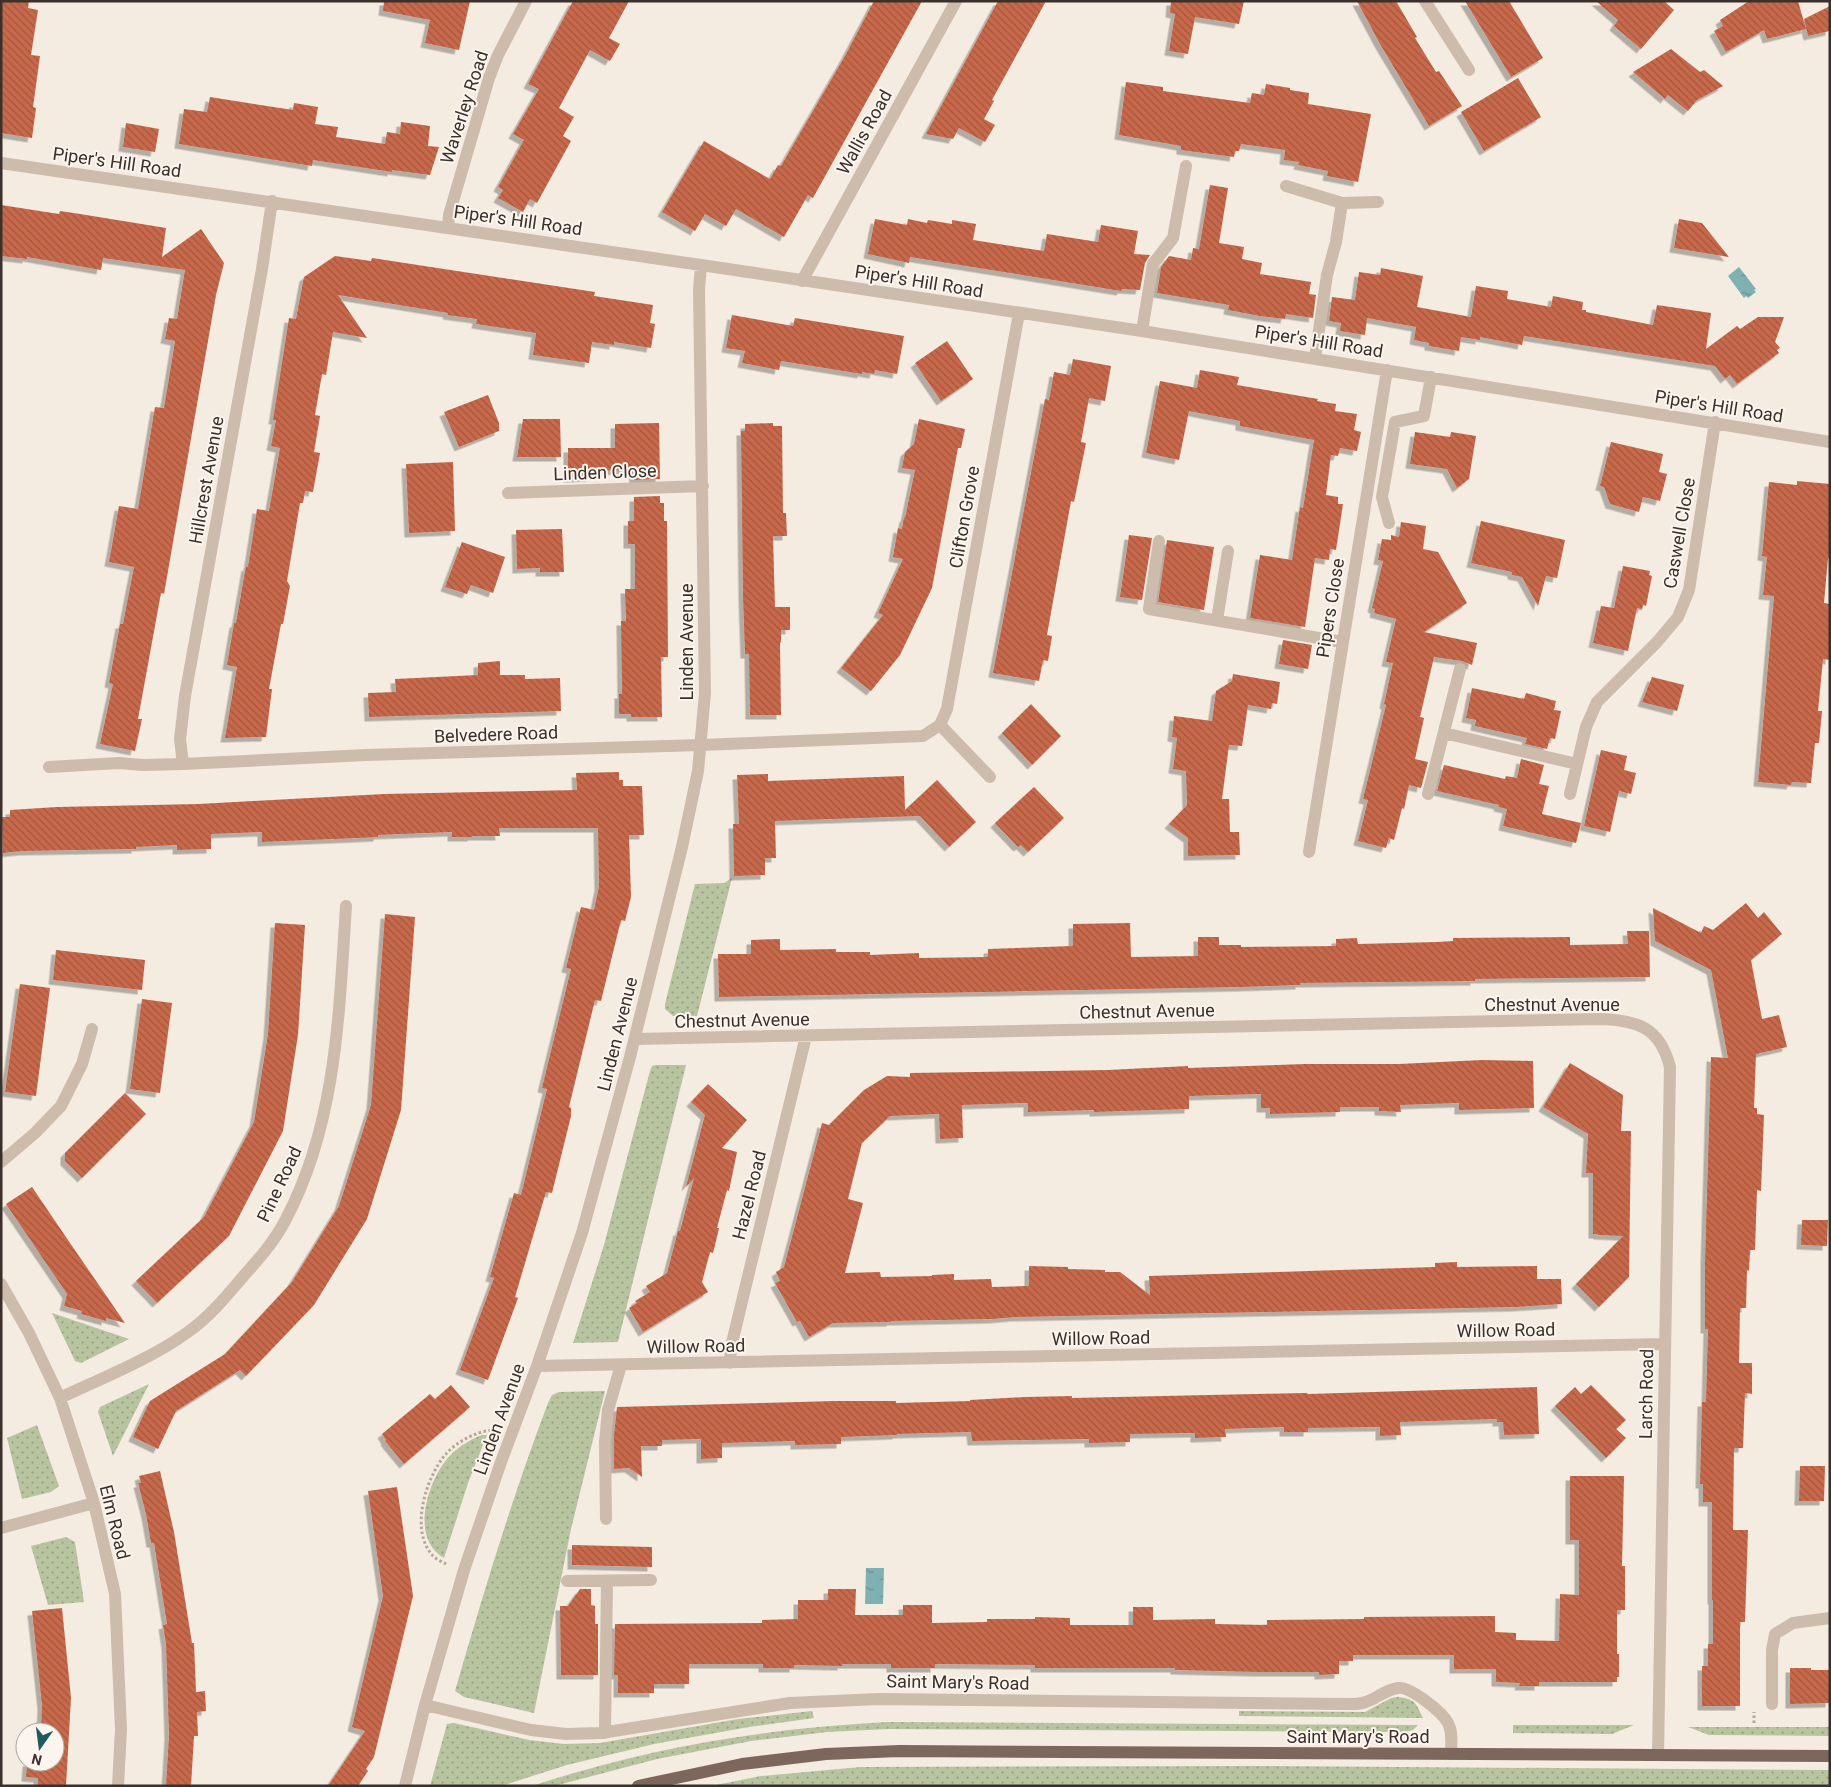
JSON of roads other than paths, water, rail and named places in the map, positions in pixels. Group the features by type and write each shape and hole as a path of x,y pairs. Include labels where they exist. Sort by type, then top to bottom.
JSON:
{"main road":[{"name":"Saint Mary's Road","path":"638,1786 742,1764 826,1754 890,1751 1830,1756"}],"street":[{"name":"Waverley Road","path":"448,228 450,214 489,78 498,55 526,1"},
{"name":"Wallis Road","path":"802,281 956,1"},
{"path":"1425,1 1469,70"},
{"name":"Piper's Hill Road","path":"1,162 1142,331 1830,442"},
{"path":"1142,331 1153,264 1173,238 1186,166"},
{"path":"1286,186 1342,203 1378,202"},
{"name":"Hillcrest Avenue","path":"182,764 180,739 185,696 262,269 272,201"},
{"path":"1315,358 1327,275 1336,242 1342,203"},
{"name":"Linden Avenue","path":"405,1786 425,1705 464,1570 582,1233 635,1039 698,771 705,693 699,285 702,265"},
{"name":"Clifton Grove","path":"940,726 947,709 1019,313"},
{"name":"Pipers Close","path":"1309,852 1386,370"},
{"path":"1389,523 1382,497 1395,422 1424,416 1431,377"},
{"name":"Caswell Close","path":"1570,794 1586,727 1597,702 1657,642 1678,617 1689,590 1714,422"},
{"name":"Linden Close","path":"508,493 703,486"},
{"path":"1159,541 1149,609 1342,642"},
{"path":"1218,620 1228,551"},
{"path":"1428,794 1460,670"},
{"path":"940,726 990,777"},
{"name":"Belvedere Road","path":"49,767 119,763 143,765 182,764 375,755 923,736 940,726"},
{"path":"1444,733 1577,764"},
{"name":"Pine Road","path":"60,1398 150,1355 188,1332 223,1300 249,1271 286,1220 307,1174 320,1136 328,1097 336,1047 346,906"},
{"name":"Chestnut Avenue","path":"635,1039 1599,1019 1627,1020 1643,1027 1656,1037"},
{"path":"1,1162 35,1133 61,1106 82,1064 92,1029"},
{"name":"Hazel Road","path":"730,1363 730,1347 806,1036"},
{"name":"Larch Road","path":"1656,1037 1666,1051 1670,1067 1658,1755"},
{"name":"Elm Road","path":"1,1284 29,1333 60,1398 94,1504 115,1594 121,1730 118,1786"},
{"name":"Willow Road","path":"537,1366 1665,1344"},
{"path":"606,1519 605,1442 608,1410 621,1365"},
{"path":"1,1528 94,1504"},
{"path":"567,1581 651,1580"},
{"path":"605,1732 607,1581"},
{"path":"1772,1704 1772,1650 1775,1634 1793,1623 1830,1618"},
{"name":"Saint Mary's Road","path":"425,1705 531,1730 566,1734 605,1732 790,1703 878,1699 1350,1704 1364,1703 1386,1690 1401,1687 1412,1692 1438,1710 1448,1722 1451,1732 1451,1754"}],"water":[{"path":"1739,267 1756,289 1754,290 1756,292 1748,298 1746,296 1744,298 1728,276"},
{"path":"866,1568 884,1568 883,1604 865,1604"}]}
